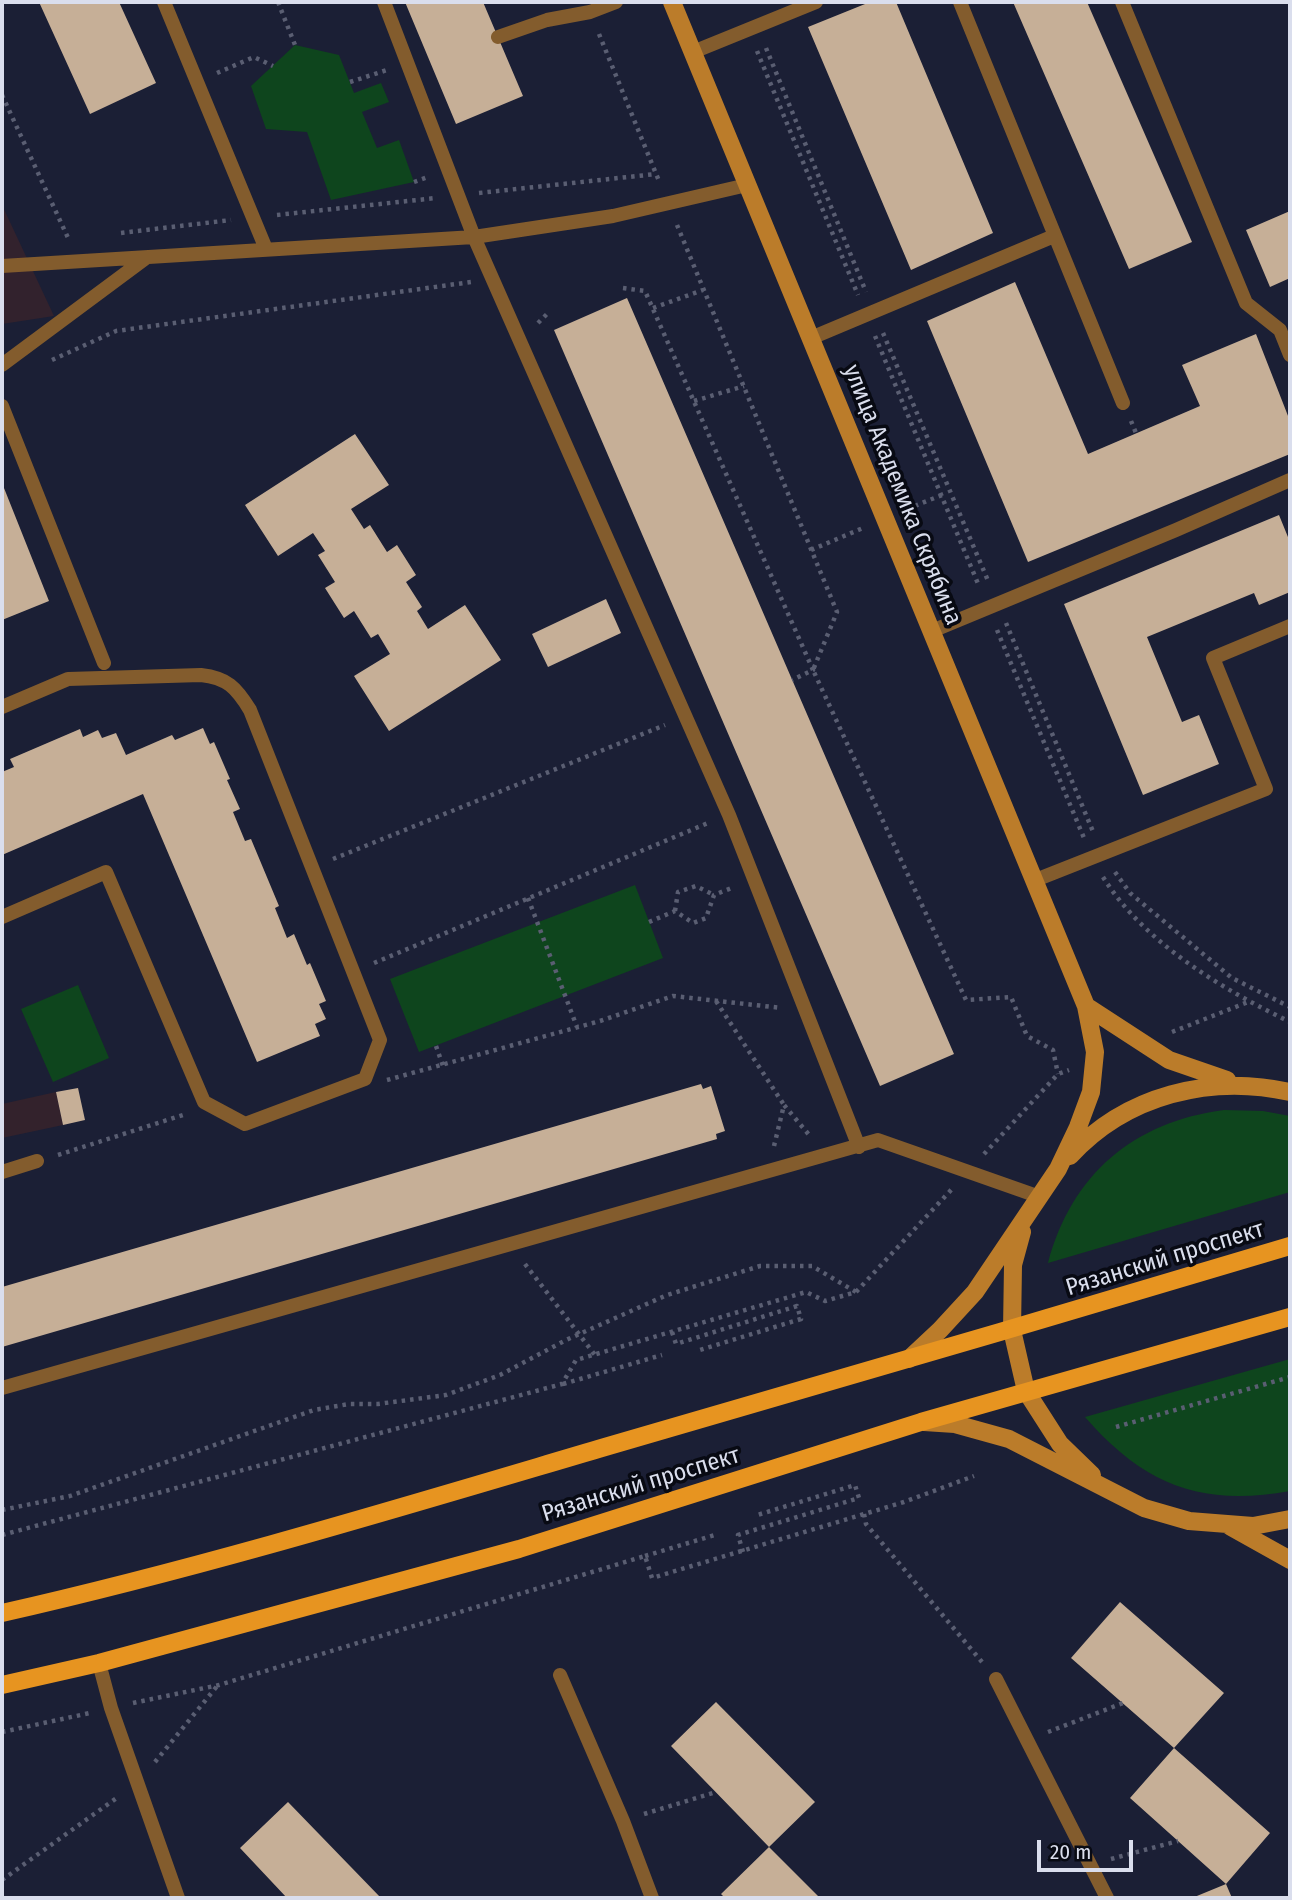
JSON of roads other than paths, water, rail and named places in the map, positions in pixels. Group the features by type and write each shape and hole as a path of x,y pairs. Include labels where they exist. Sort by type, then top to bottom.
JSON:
{"main road":[{"name":"улица Академика Скрябина","path":"672,2 1033,881 1087,1006 1096,1052 1091,1092 1058,1169"},
{"path":"1087,1006 1169,1060 1240,1084 1290,1091"},
{"path":"908,1359 940,1330 975,1292 1058,1169 1079,1146 1104,1125 1144,1103 1181,1090 1240,1084"},
{"path":"1026,1218 1013,1265 1012,1330 1026,1391 1060,1444 1085,1470 1112,1490"},
{"name":"Рязанский проспект","path":"2,1613 80,1595 373,1514 1290,1247"},
{"name":"Рязанский проспект","path":"2,1685 99,1663 519,1549 921,1422 1290,1317"},
{"path":"921,1422 955,1424 1009,1439 1144,1508 1189,1521 1253,1526 1290,1519"},
{"path":"1228,1525 1290,1560"}],"lane":[{"path":"164,2 266,249"},
{"path":"384,2 474,237 729,815 859,1147"},
{"path":"498,37 547,20 590,12 616,2"},
{"path":"693,52 816,2"},
{"path":"960,2 1123,403"},
{"path":"1122,2 1246,303 1280,330 1290,355"},
{"path":"2,266 474,237 613,215 747,185"},
{"path":"811,338 1054,236"},
{"path":"2,365 147,257"},
{"path":"2,405 104,663"},
{"path":"932,631 1290,480"},
{"path":"1033,881 1266,789 1213,658 1290,626"},
{"path":"2,707 68,678 201,676 220,678 240,693 250,710 380,1040 365,1079 245,1124 204,1102 106,872 2,917"},
{"path":"2,1388 878,1140 1040,1197"},
{"path":"2,1172 37,1161"},
{"path":"99,1663 111,1708 178,1898"},
{"path":"560,1675 623,1821 652,1898"},
{"path":"996,1679 1107,1898"}]}
